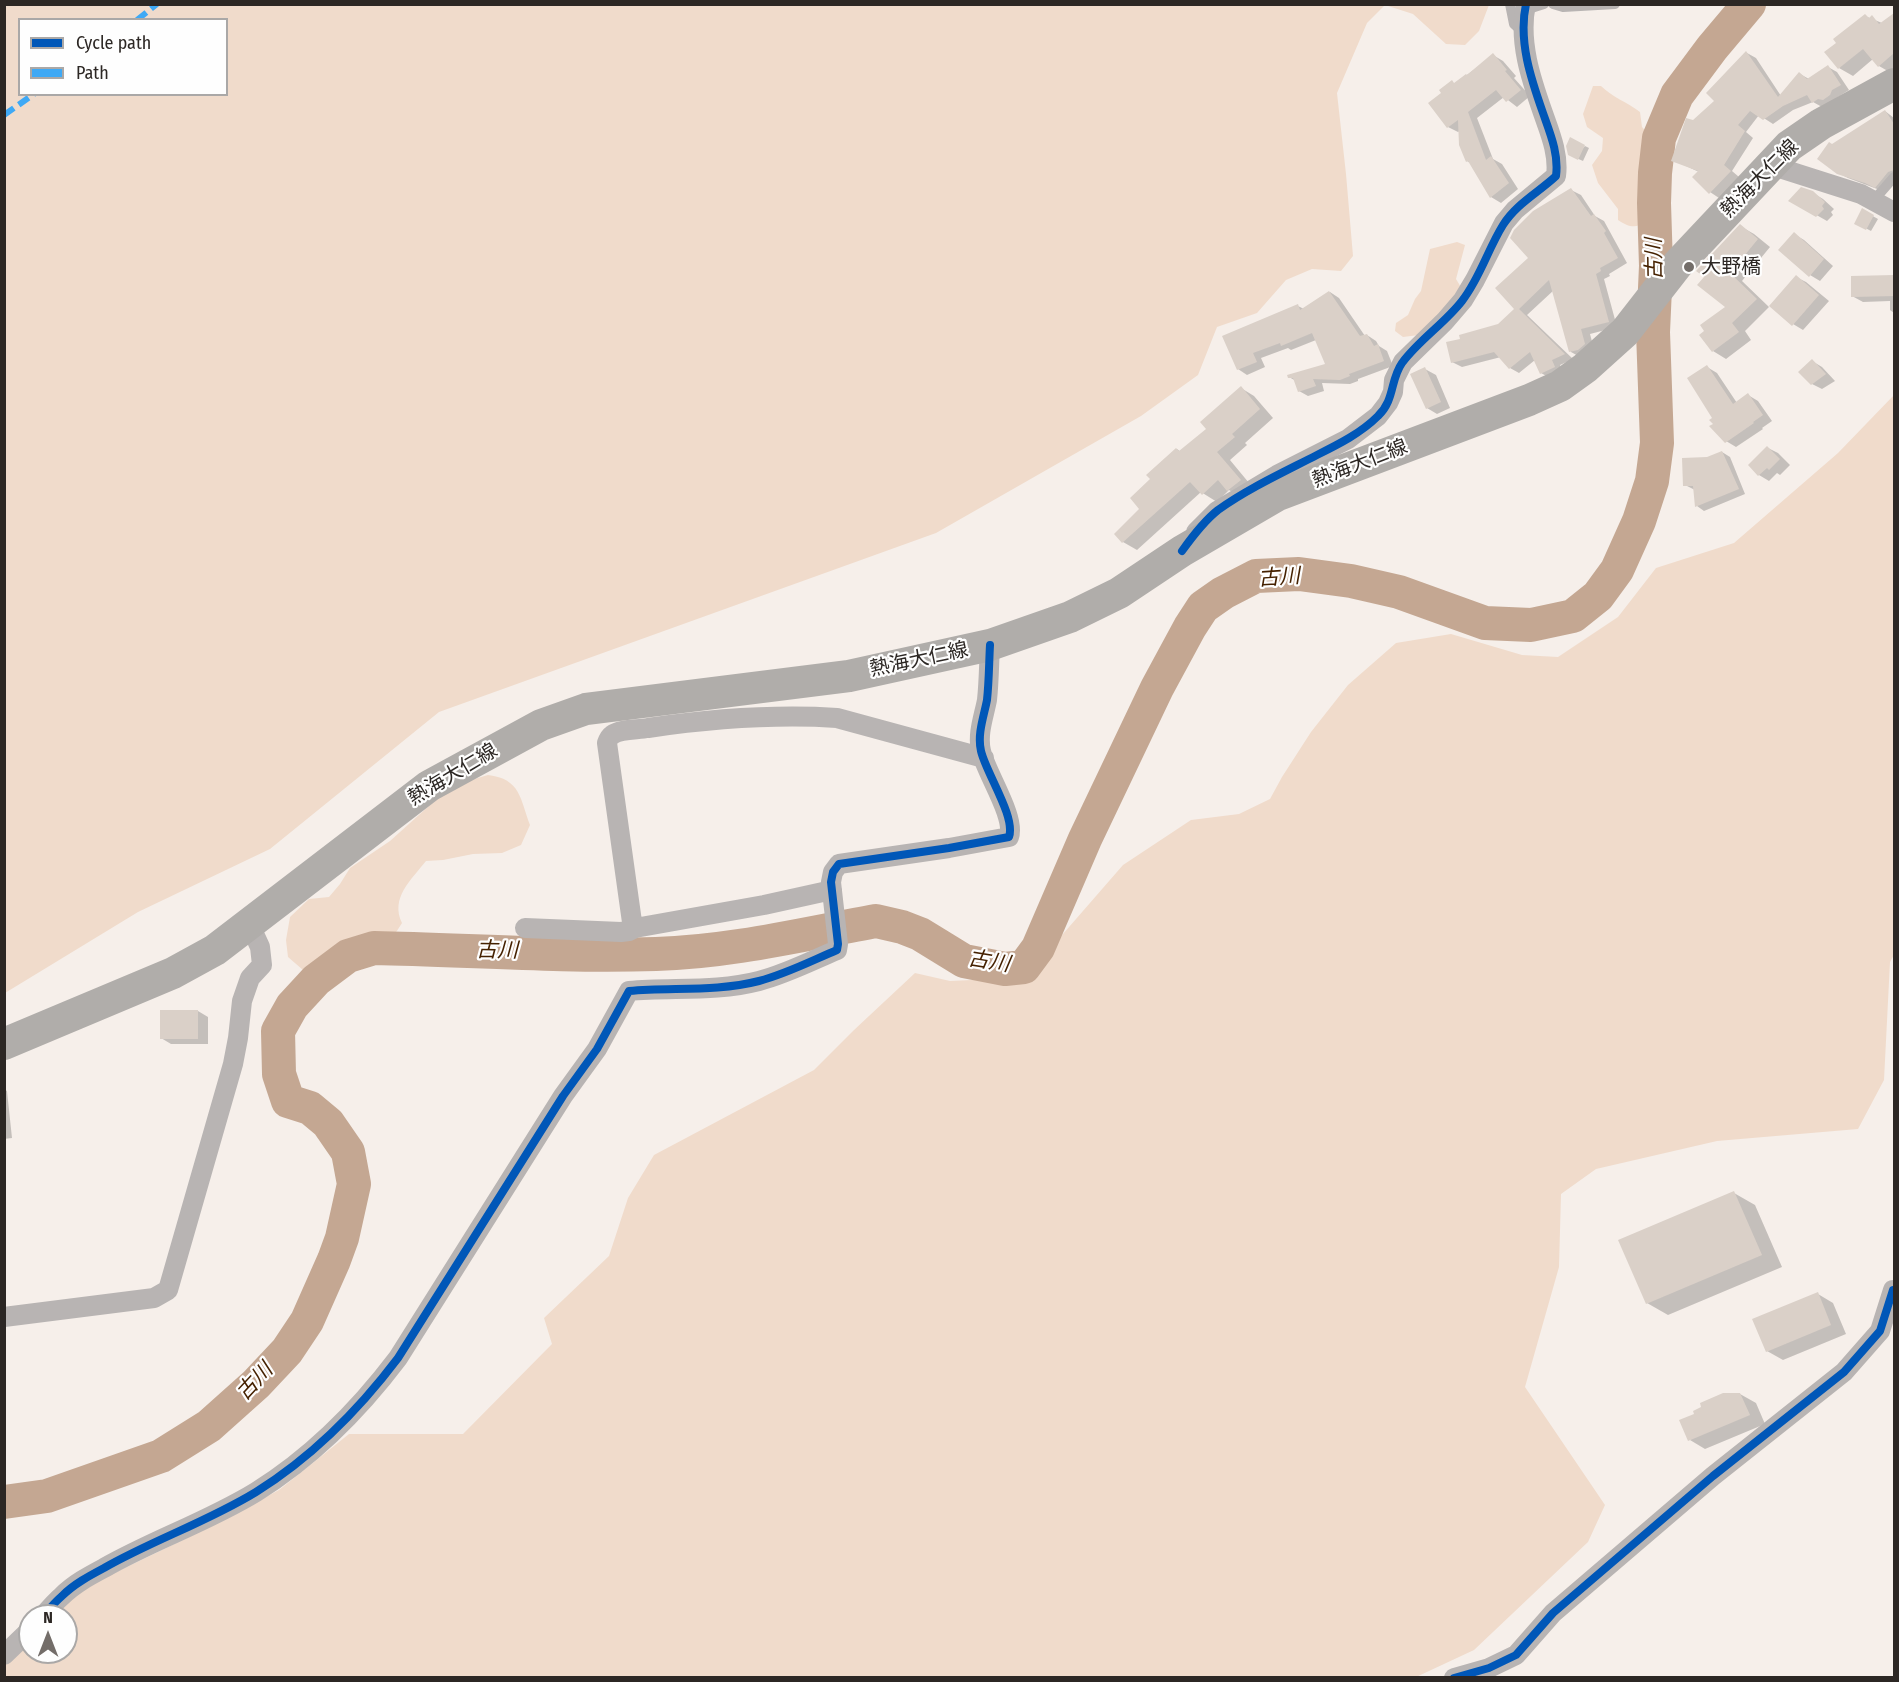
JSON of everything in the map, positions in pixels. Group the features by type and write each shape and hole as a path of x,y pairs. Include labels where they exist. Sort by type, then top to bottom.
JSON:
{"main road":[{"name":"熱海大仁線","path":"4,1044 173,973 215,950 429,786 541,725 586,709 849,676 990,645 1070,617 1100,603 1182,551 1278,495 1529,400 1560,386 1585,368 1624,332 1678,264 1789,146 1821,124 1894,84"}],"street":[{"path":"1182,551 1195,533 1217,511 1277,475 1348,439 1378,416 1388,403 1393,392 1394,380 1403,362 1463,300 1504,223 1515,210 1556,176 1556,155 1533,84 1525,47 1520,6"},
{"path":"1770,165 1874,200 1894,212"},
{"path":"54,1604 62,1595 122,1557 199,1522 255,1493 306,1457 373,1391 398,1358 563,1096 597,1048 629,991 717,987 759,981 790,970 837,950 831,882 833,872 839,864 1010,837 1012,830 1009,820 980,749 987,700 990,645"},
{"path":"635,928 607,743 612,735 684,723 760,718 837,718 984,758"},
{"path":"525,927 629,931 635,928 764,905 832,896"},
{"path":"4,1317 154,1298 168,1290 233,1065 242,1000 250,978 262,965 260,947 249,923"},
{"path":"1454,1677 1489,1668 1516,1655 1553,1613 1713,1476 1844,1372 1880,1331 1894,1290"},
{"path":"4,1655 18,1642"}],"lane":[{"path":"1520,6 1544,4"},
{"path":"1553,4 1563,7 1615,4"},
{"path":"1874,200 1894,177"}],"shaded area":[{"path":"5,4 1489,4 1479,31 1465,45 1446,44 1413,14 1385,5 1367,23 1337,93 1353,256 1341,271 1312,269 1286,280 1257,313 1217,327 1198,375 1141,416 936,533 439,712 270,849 138,912 5,993"},
{"path":"1593,86 1601,86 1640,112 1642,127 1650,136 1649,200 1645,213 1646,222 1639,226 1629,226 1618,220 1618,209 1598,183 1592,165 1602,151 1603,138 1587,127 1583,114"},
{"path":"1457,242 1465,245 1456,279 1462,289 1419,335 1403,337 1395,331 1396,323 1408,315 1421,291 1430,249"},
{"path":"1894,395 1894,955 1890,962 1884,1080 1858,1129 1717,1141 1596,1169 1561,1194 1559,1267 1525,1387 1605,1505 1588,1542 1474,1650 1414,1678 5,1678 4,1659 18,1648 18,1664 78,1664 78,1604 64,1604 79,1590 279,1490 349,1434 463,1434 552,1344 544,1318 609,1256 628,1198 654,1155 814,1070 915,973 950,981 994,979 1029,973 1123,865 1191,820 1239,814 1270,799 1311,732 1348,685 1396,643 1451,634 1522,655 1558,657 1618,617 1656,568 1734,543 1838,453"},
{"path":"488,775 507,781 518,792 530,825 521,845 502,853 473,854 426,861 400,897 399,914 402,923 393,937 353,946 320,966 303,970 288,957 286,940 290,917 309,899 329,897 350,868 390,841 440,796 471,780"}],"building":[{"path":"1894,13 1894,53 1878,67 1863,49 1838,69 1824,52 1836,43 1833,39 1865,14 1869,18 1872,15 1879,24"},
{"path":"1746,51 1778,97 1799,72 1807,79 1828,65 1841,85 1832,90 1830,95 1823,100 1818,99 1812,103 1807,95 1783,106 1763,120 1750,111 1738,125 1745,131 1724,165 1731,171 1709,194 1692,177 1698,171 1671,161 1686,118 1693,120 1714,101 1706,93"},
{"path":"1493,53 1521,90 1506,102 1496,90 1468,112 1486,160 1491,156 1509,183 1490,198 1468,161 1466,162 1459,145 1458,120 1447,128 1428,103 1452,80 1454,83 1467,75"},
{"path":"1885,110 1894,124 1894,170 1888,172 1875,188 1837,174 1817,159 1829,142 1832,144"},
{"path":"1570,137 1585,145 1578,160 1568,155 1566,146"},
{"path":"1801,187 1813,191 1825,202 1822,206 1824,209 1816,217 1788,201"},
{"path":"1571,188 1591,216 1594,214 1606,231 1604,233 1618,258 1600,268 1601,271 1596,274 1609,322 1581,329 1585,344 1578,350 1569,352 1549,280 1519,309 1565,354 1552,360 1555,367 1540,374 1530,352 1509,369 1494,352 1451,363 1446,342 1460,339 1459,335 1498,324 1514,309 1495,288 1528,258 1510,238 1514,230 1533,211"},
{"path":"1862,208 1874,215 1866,230 1854,224"},
{"path":"1740,224 1758,239 1730,273 1757,299 1732,323 1739,332 1712,352 1699,335 1704,331 1700,325 1725,307 1697,285 1704,277 1696,271"},
{"path":"1794,232 1824,259 1809,277 1778,250"},
{"path":"1796,275 1819,295 1792,326 1769,306"},
{"path":"1894,275 1894,296 1851,297 1851,276"},
{"path":"1329,291 1360,336 1367,334 1374,346 1378,344 1384,361 1349,374 1350,376 1340,380 1313,379 1316,386 1298,392 1293,378 1288,378 1287,375 1325,364 1312,333 1281,346 1280,343 1253,353 1257,362 1237,370 1222,336 1298,304 1300,310"},
{"path":"1812,359 1826,374 1811,385 1798,372"},
{"path":"1707,365 1733,404 1748,393 1763,415 1725,443 1709,426 1713,424 1709,420 1712,418 1687,378"},
{"path":"1425,367 1441,402 1426,409 1410,374"},
{"path":"1241,386 1260,409 1232,434 1235,437 1217,452 1241,480 1227,491 1218,480 1202,495 1190,482 1122,543 1114,534 1139,509 1130,498 1150,479 1146,475 1176,448 1179,451 1206,429 1200,422"},
{"path":"1767,446 1780,459 1769,470 1767,468 1758,476 1748,465"},
{"path":"1722,451 1739,489 1695,507 1693,486 1683,486 1682,458 1707,457"},
{"path":"160,1010 198,1010 198,1039 160,1039"},
{"path":"1734,1191 1762,1255 1646,1304 1618,1240"},
{"path":"1818,1292 1831,1325 1766,1352 1752,1319"},
{"path":"1723,1393 1740,1393 1750,1415 1688,1441 1679,1420 1694,1414 1693,1411 1701,1407 1700,1403"}],"waterway":[{"name":"古川","path":"4,1502 47,1496 161,1456 209,1426 256,1384 287,1351 307,1321 342,1238 354,1184 348,1152 328,1123 310,1108 288,1101 279,1074 278,1031 292,1006 316,980 348,956 374,948 586,955 684,953 767,942 876,921 920,934 964,961 1005,969 1024,967 1038,948 1085,839 1157,688 1203,607 1223,593 1256,576 1299,574 1351,581 1399,592 1485,623 1531,625 1573,616 1598,596 1617,570 1639,521 1652,481 1657,443 1653,332 1656,266 1654,203 1659,138 1677,95 1749,4"}],"marked path":[{"path":"140,18 157,4"},
{"path":"4,115 31,96"}],"cycle path":[{"path":"1182,551 1203,524 1218,510 1254,487 1349,438 1378,416 1390,397 1402,363 1462,301 1508,218 1521,204 1556,176 1553,144 1527,60 1524,32 1526,4"},
{"path":"53,1604 87,1577 256,1492 315,1448 367,1396 398,1358 563,1096 597,1049 629,991 727,987 759,981 789,971 837,950 831,882 833,872 839,864 1009,837 1010,828 1005,807 984,760 980,745 980,732 987,700 990,645"},
{"path":"1454,1678 1489,1668 1516,1655 1553,1613 1713,1476 1844,1372 1880,1331 1894,1290"}],"place":[{"name":"大野橋","path":"1689,267"}]}
